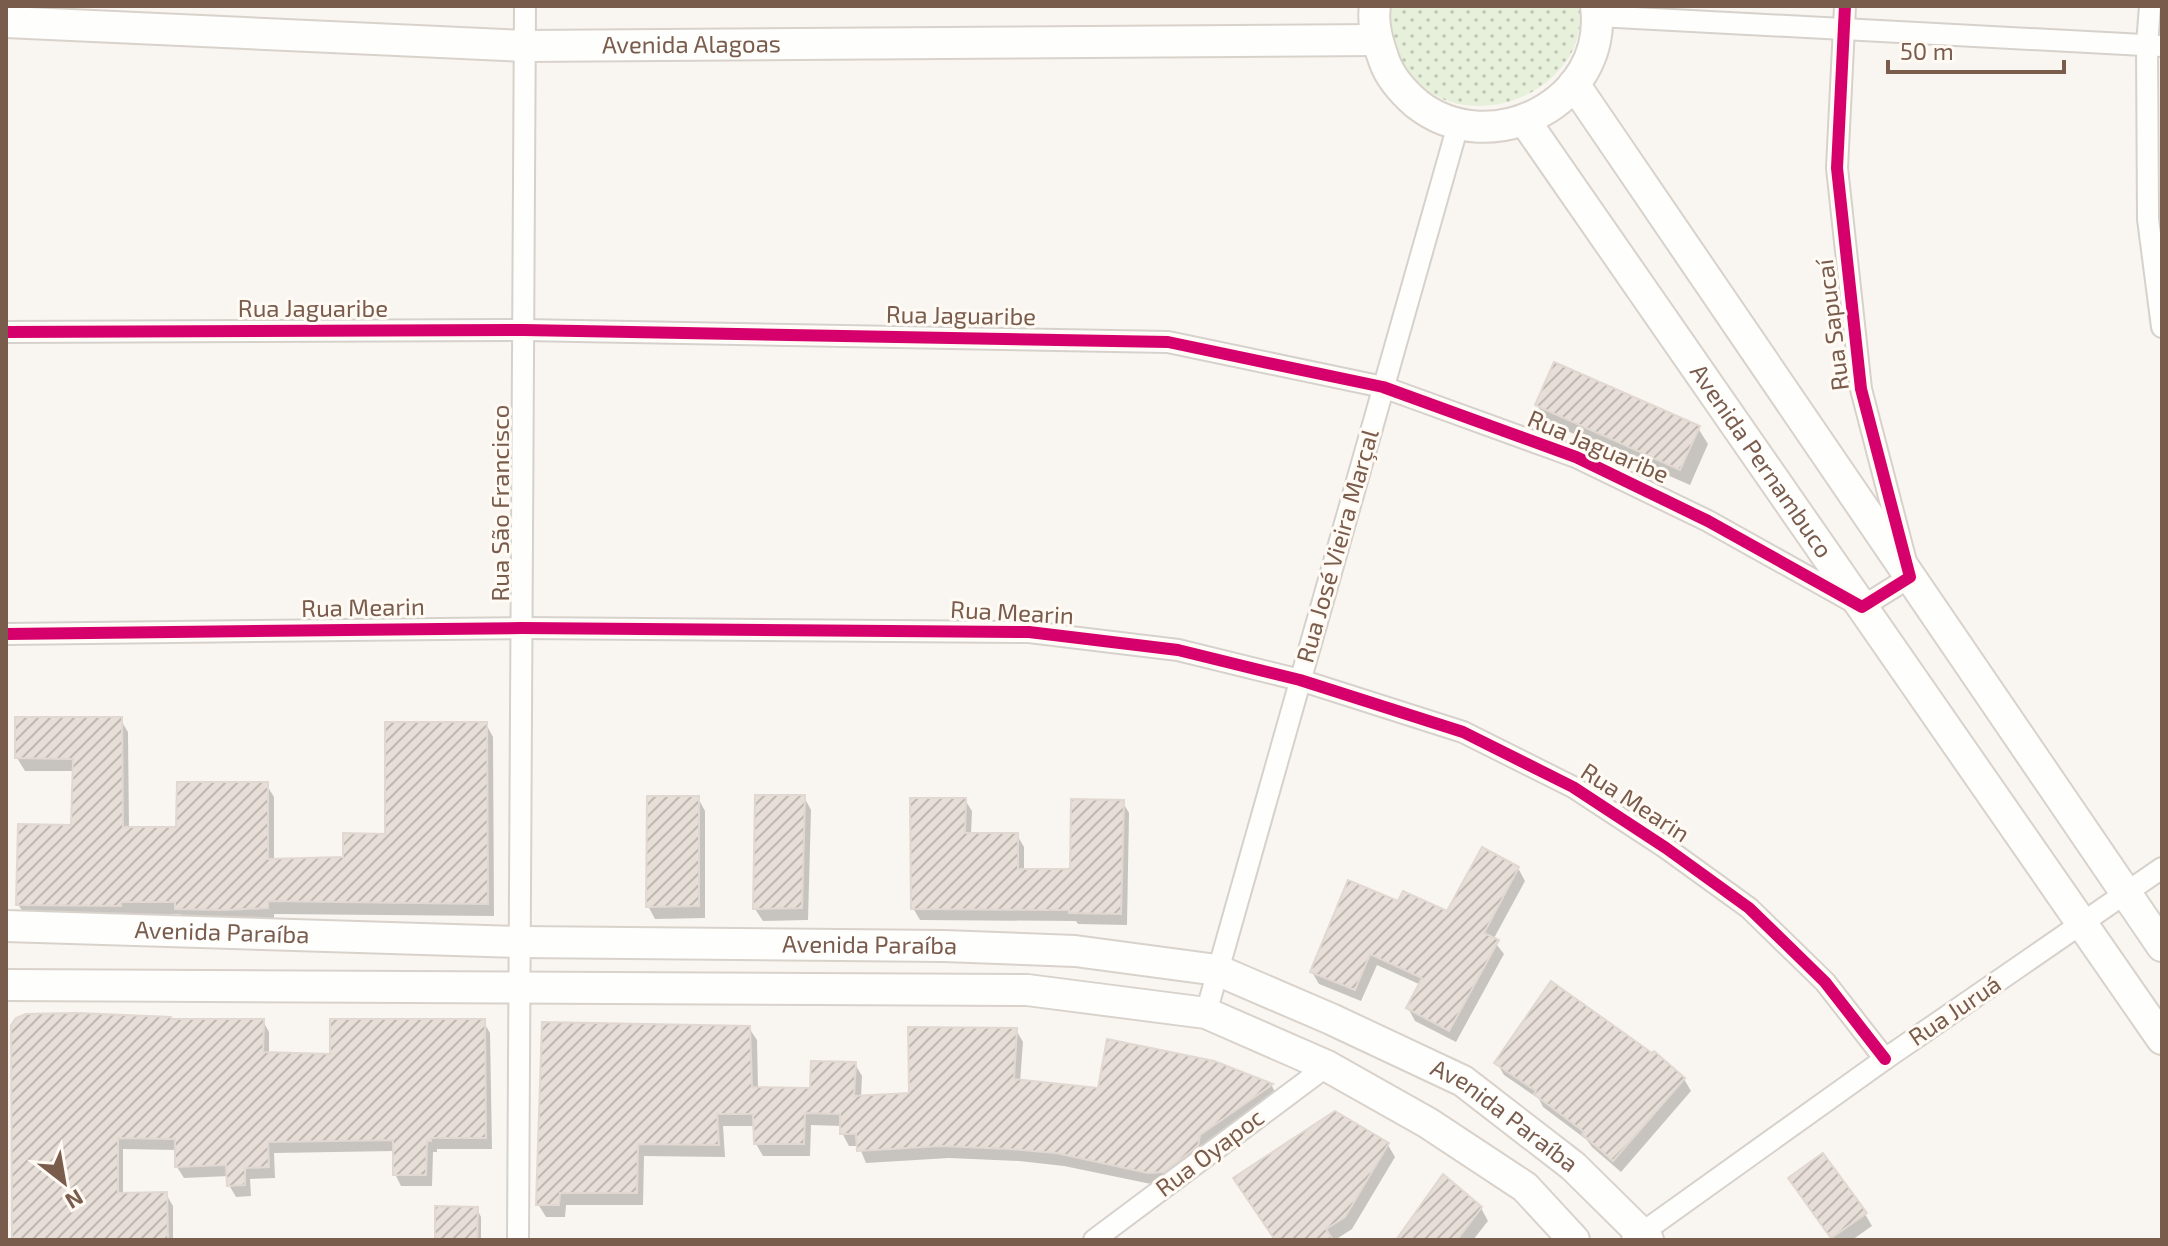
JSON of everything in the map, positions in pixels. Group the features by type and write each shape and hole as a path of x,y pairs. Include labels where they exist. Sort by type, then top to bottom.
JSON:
{"street":[{"name":"Rua São Francisco","path":"518,1240 525,6"},
{"path":"1375,6 1377,40 1387,69 1405,94 1429,113 1458,125 1491,128 1525,121 1552,106 1574,84 1587,63 1595,40 1597,11 1842,29 2154,45"},
{"name":"Rua Sapucaí","path":"1845,6 1837,168 1861,389 1910,577"},
{"path":"2150,6 2154,45 2148,219 2162,327"},
{"name":"Avenida Alagoas","path":"6,22 526,46 1377,40"},
{"path":"1574,84 2162,946"},
{"name":"Avenida Pernambuco","path":"1525,121 2162,1039"},
{"name":"Rua José Vieira Marçal","path":"1206,1013 1458,125"},
{"name":"Rua Jaguaribe","path":"6,332 524,330 1168,342 1383,387 1576,457 1708,521 1862,607"},
{"path":"1862,607 1910,577"},
{"name":"Rua Mearin","path":"6,634 522,628 1029,632 1178,650 1300,680 1463,732 1573,787 1666,848 1749,908 1825,982 1885,1059"},
{"name":"Rua Juruá","path":"1641,1237 1885,1059 2162,868"},
{"name":"Avenida Paraíba","path":"6,926 520,942 1075,951 1217,970 1463,1081 1573,1166 1641,1237"},
{"path":"899,946 900,989"},
{"name":"Avenida Paraíba","path":"6,985 1027,990 1206,1013 1327,1066 1428,1123 1525,1187 1574,1240"},
{"name":"Rua Oyapoc","path":"1094,1240 1327,1066"}],"green space":[{"path":"1384,6 1583,8 1574,48 1550,79 1529,94 1506,103 1481,106 1457,104 1434,95 1414,80 1395,53"}],"building":[{"path":"1554,362 1700,426 1680,470 1535,405"},
{"path":"15,717 122,717 123,827 176,827 177,782 268,782 268,859 343,857 343,833 385,834 385,722 487,722 488,904 268,901 268,908 224,910 175,909 175,902 121,902 121,906 16,905 18,824 71,825 73,759 15,758"},
{"path":"755,795 805,795 802,908 753,909"},
{"path":"647,796 699,796 699,906 646,907"},
{"path":"910,798 966,798 965,833 1018,833 1018,869 1070,869 1071,799 1124,800 1121,914 1069,913 1069,910 911,909"},
{"path":"1482,847 1519,867 1484,933 1499,940 1449,1031 1406,1008 1422,978 1370,954 1355,990 1310,972 1348,880 1398,901 1403,891 1447,911"},
{"path":"1551,981 1652,1053 1654,1051 1685,1078 1613,1161 1582,1134 1584,1132 1534,1094 1536,1091 1494,1063"},
{"path":"77,1013 171,1019 264,1019 263,1052 330,1054 330,1019 485,1019 486,1138 431,1138 427,1141 426,1175 393,1175 393,1140 268,1142 269,1167 245,1168 245,1185 227,1186 226,1165 175,1167 175,1139 118,1138 118,1193 167,1192 168,1240 12,1240 11,1025 16,1018 26,1014"},
{"path":"542,1022 750,1026 752,1087 810,1088 811,1061 856,1062 854,1096 909,1093 908,1027 1017,1028 1014,1079 1098,1088 1107,1039 1214,1061 1273,1084 1200,1135 1198,1146 1164,1172 1148,1173 1056,1153 1010,1149 941,1146 857,1151 856,1134 840,1134 840,1114 805,1113 804,1144 754,1144 753,1114 717,1114 719,1145 638,1144 637,1193 560,1193 559,1205 536,1205"},
{"path":"1335,1111 1389,1143 1345,1217 1326,1229 1333,1240 1275,1240 1233,1178"},
{"path":"1823,1153 1867,1213 1831,1238 1788,1178"},
{"path":"1443,1174 1482,1207 1457,1240 1396,1240"},
{"path":"435,1206 478,1207 477,1240 435,1240"}],"cycle path":[{"path":"6,332 524,330 1168,342 1383,387 1576,457 1708,521 1862,607 1910,577 1861,389 1837,168 1845,6"},
{"path":"6,634 522,628 1029,632 1178,650 1300,680 1463,732 1573,787 1666,848 1749,908 1825,982 1885,1059"}]}
